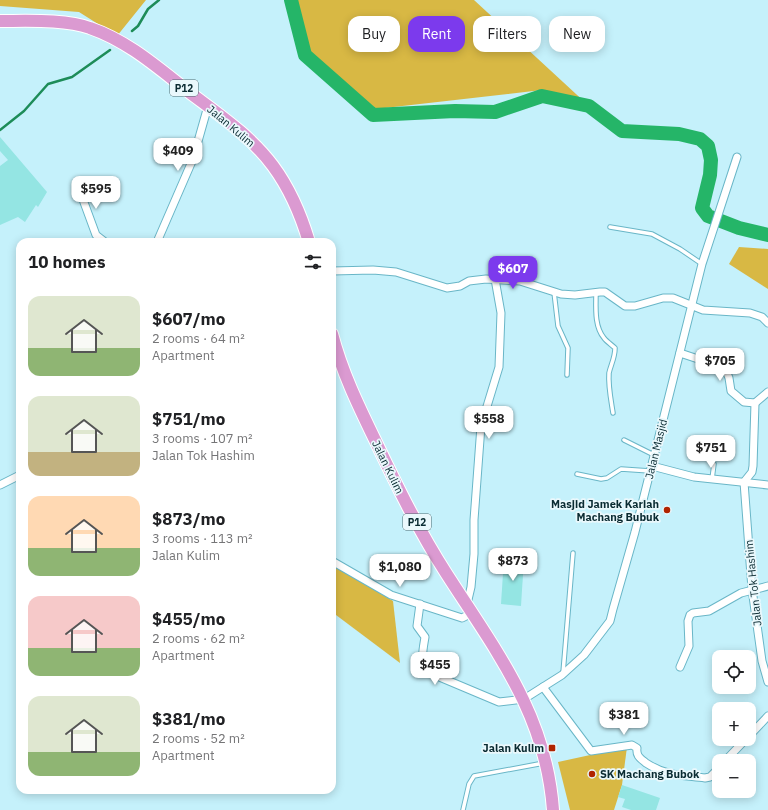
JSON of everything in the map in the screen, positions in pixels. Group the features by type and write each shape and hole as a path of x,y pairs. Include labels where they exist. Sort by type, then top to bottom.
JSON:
{"main road":[{"name":"Jalan Kulim","path":"0,21 42,22 90,27 113,37 136,51 238,130 263,154 287,186 308,238"},
{"name":"Jalan Kulim","path":"336,347 346,380 390,471 427,541 502,659 524,699 539,735 547,763 553,810"}],"street":[{"path":"159,238 193,159 208,106"},
{"name":"Jalan Masjid","path":"524,699 562,675 584,656 610,621 635,532 702,264 737,157"},
{"path":"78,186 96,235 99,238"},
{"path":"336,271 373,270 396,272 447,288 460,286 469,282 495,279 520,281 534,284 554,292 575,295 605,292 625,306 635,306 668,298 674,298 692,304 703,310 750,313 762,317 768,323"},
{"path":"336,563 391,595 462,618 470,609 474,554 474,520 481,426 500,367 501,313 495,279"},
{"path":"680,353 725,368 730,378 730,388 734,395 744,402 754,403 768,392"},
{"path":"744,482 752,472 754,466 754,403"},
{"path":"651,469 694,477 768,485"},
{"path":"0,485 16,477"},
{"name":"Jalan Tok Hashim","path":"744,482 752,589 762,661 768,682"},
{"path":"680,667 689,646 688,621 690,615 693,613 709,611 723,605 735,596 752,589 768,586"},
{"path":"420,604 417,626 425,636 421,652 426,669 430,674 499,702 524,699"},
{"path":"543,687 591,751 632,744 637,748 639,758 656,770 664,773 705,778 712,775"},
{"path":"756,729 768,716"},
{"path":"732,754 739,746"}],"lane":[{"path":"610,227 652,234 680,249 702,264"},
{"path":"554,292 558,326 568,348 567,375"},
{"path":"596,292 599,330 604,339 615,348 615,357 611,364 609,376 613,413"},
{"path":"624,440 654,455"},
{"path":"712,479 714,464"},
{"path":"577,474 601,479 607,478 621,469 651,469"},
{"path":"562,675 573,553"},
{"path":"463,810 469,784 474,776 547,763"}],"shaded area":[{"path":"0,0 146,0 117,36 79,12 0,6"},
{"path":"295,0 474,0 491,16 473,16 473,52 530,52 589,106 542,90 376,109 310,52"},
{"path":"739,247 768,249 768,289 729,264"},
{"path":"336,566 393,601 400,663 336,615"},
{"name":"SK Machang Bubok","path":"627,747 622,785 614,810 570,810 558,762"}],"building":[{"path":"0,137 47,192 38,207 36,205 25,222 18,217 0,225 0,166 8,160 0,151"},
{"path":"504,558 524,559 521,606 501,604"},
{"path":"622,785 660,798 656,810 631,810 622,807 625,799 618,797"}],"waterway":[{"path":"132,31 138,26 148,9 159,0"},
{"path":"291,0 305,55 373,115 455,111 495,112 542,96 589,106 622,131 679,134 700,139 708,146 711,160 710,175 702,208 708,216 739,228 768,235"},
{"path":"0,130 24,111 48,84 72,77 110,50"}],"place":[{"name":"Masjid Jamek Kariah Machang Bubuk","path":"667,510"},
{"name":"Jalan Kulim","path":"552,748"},
{"name":"SK Machang Bubok","path":"592,774"}]}
